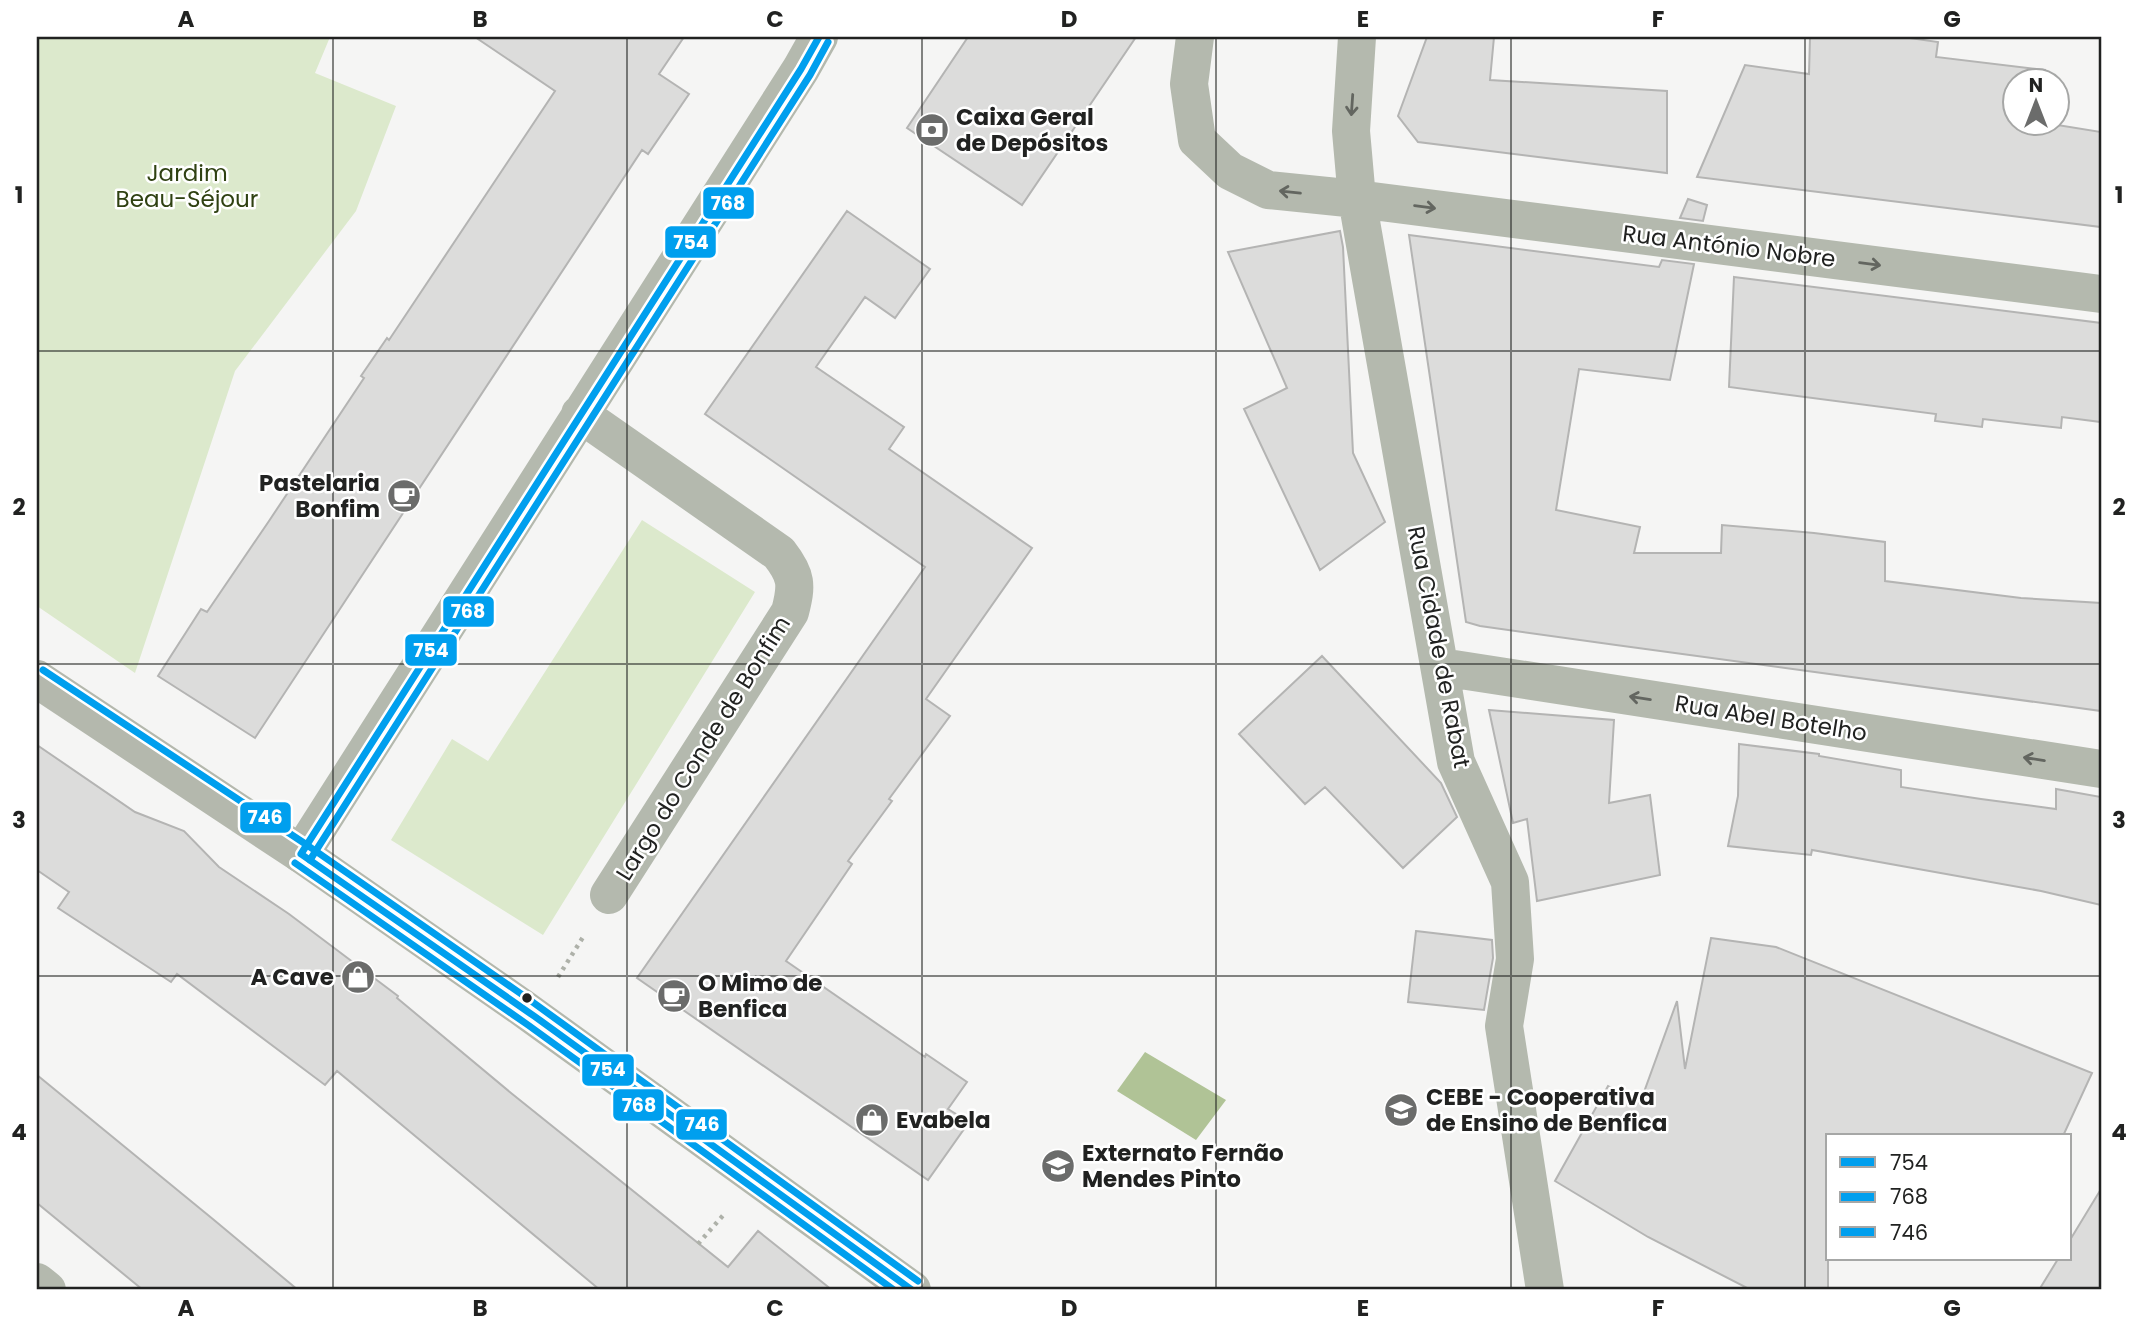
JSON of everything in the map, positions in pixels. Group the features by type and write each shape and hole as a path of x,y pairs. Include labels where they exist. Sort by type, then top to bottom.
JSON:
{"street":[{"path":"301,854 819,37"},
{"name":"Rua António Nobre","path":"1195,37 1189,84 1198,140 1230,171 1268,190 2101,294"},
{"name":"Rua Cidade de Rabat","path":"1357,37 1351,131 1357,199 1456,762 1510,882 1515,959 1504,1026 1545,1290"},
{"name":"Largo do Conde de Bonfim","path":"580,414 779,553 792,569 796,589 790,612 609,895"},
{"name":"Rua Abel Botelho","path":"1441,667 2101,769"},
{"path":"37,679 301,854 534,1016 912,1290"},
{"path":"37,1282 47,1290"}],"path":[{"path":"534,1016 609,895"}],"green space":[{"name":"Jardim Beau-Séjour","path":"37,37 330,37 315,73 396,106 356,211 235,371 135,673 37,606"},
{"path":"642,520 755,592 543,935 391,840 452,739 488,761"}],"shaded area":[{"path":"1145,1052 1226,1100 1196,1140 1117,1091"}],"building":[{"path":"475,37 684,37 659,74 689,94 648,154 642,150 255,738 158,676 201,609 207,612 269,521 364,378 361,376 387,338 389,340 555,91"},
{"path":"968,37 1136,37 1022,205 907,128"},
{"path":"1427,37 1494,37 1490,80 1667,91 1667,173 1418,142 1398,116"},
{"path":"1810,37 1903,37 1938,42 1936,57 2011,66 2002,66 2002,136 2072,136 2072,127 2101,132 2101,227 1697,177 1745,65 1809,74"},
{"path":"1688,199 1707,205 1703,221 1680,218"},
{"path":"847,211 930,269 895,318 865,297 816,367 904,427 889,449 1032,548 926,699 950,716 889,799 892,801 848,861 852,864 786,961 925,1057 926,1054 967,1082 948,1109 969,1122 928,1180 637,978 925,567 705,414"},
{"path":"1340,231 1353,453 1385,522 1320,570 1244,409 1287,388 1228,252"},
{"path":"1409,235 1659,267 1662,260 1694,264 1670,380 1579,369 1556,510 1640,527 1634,553 1721,553 1722,525 1814,533 1885,542 1885,581 2021,598 2101,603 2101,711 1466,622"},
{"path":"1734,277 2101,323 2101,422 2062,417 2061,428 1983,419 1982,427 1935,421 1936,414 1729,387"},
{"path":"1322,656 1441,783 1457,817 1403,868 1325,787 1305,804 1239,734"},
{"path":"1489,710 1614,720 1609,803 1650,795 1660,875 1537,901 1527,819 1513,823"},
{"path":"1739,744 1819,754 1901,770 1901,787 1981,799 2056,809 2056,789 2101,797 2101,905 2041,891 1812,850 1811,855 1728,846 1738,796"},
{"path":"37,745 135,812 184,831 219,867 289,914 398,996 397,998 511,1093 728,1267 758,1231 832,1290 600,1290 337,1071 325,1085 177,974 171,982 58,908 69,892 37,870"},
{"path":"1416,931 1492,940 1493,958 1484,1010 1408,1002"},
{"path":"1711,938 1776,947 2092,1073 2064,1134 1826,1134 1828,1290 1751,1290 1648,1237 1555,1181 1608,1086 1640,1103 1677,1001 1685,1069"},
{"path":"37,1075 298,1290 143,1290 37,1203"},
{"path":"2101,1189 2101,1290 2039,1290 2057,1260 2072,1260 2072,1237"}],"transit line":[{"name":"754","path":"301,854 819,37"},
{"name":"768","path":"310,860 810,75 828,42"},
{"name":"746","path":"43,670 307,845 527,998 918,1281"},
{"name":"754","path":"301,854 534,1016 912,1290"},
{"name":"768","path":"295,863 528,1025 894,1290"}],"place":[{"name":"Caixa Geral de Depósitos","path":"932,130"},
{"name":"Pastelaria Bonfim","path":"404,496"},
{"name":"A Cave","path":"358,977"},
{"name":"O Mimo de Benfica","path":"674,996"},
{"name":"CEBE - Cooperativa de Ensino de Benfica","path":"1401,1110"},
{"name":"Evabela","path":"872,1120"},
{"name":"Externato Fernão Mendes Pinto","path":"1058,1166"}]}
